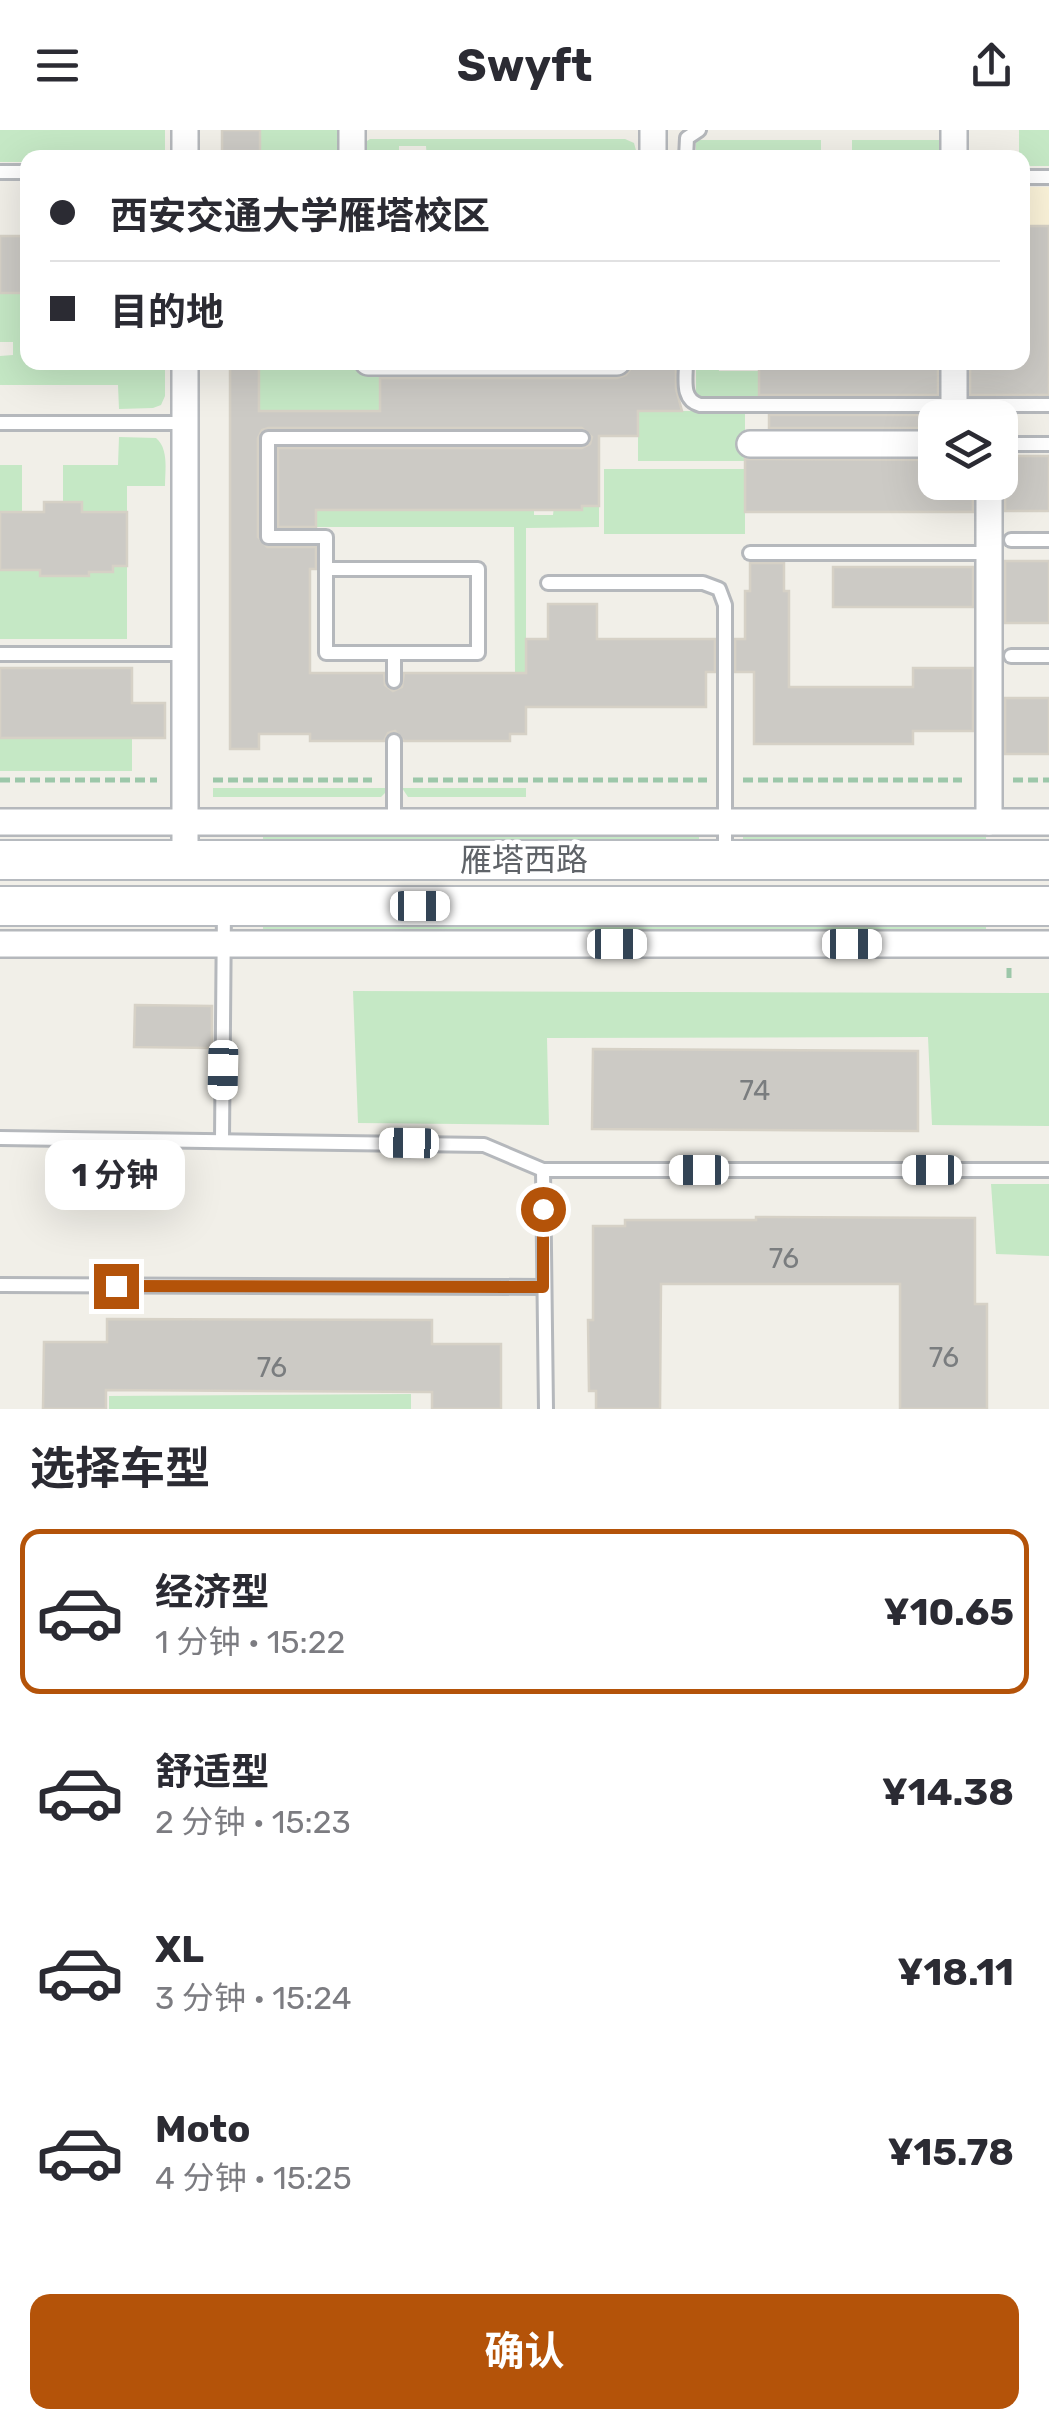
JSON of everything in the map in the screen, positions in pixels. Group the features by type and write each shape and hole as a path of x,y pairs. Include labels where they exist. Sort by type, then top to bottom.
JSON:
{"main road":[{"name":"雁塔西路","path":"0,860 1049,860"},
{"name":"雁塔西路","path":"0,906 1049,906"}],"street":[{"path":"184,370 184,860"},
{"path":"954,370 954,400"},
{"path":"750,444 918,444"},
{"path":"988,500 988,822"},
{"path":"0,822 1049,822"},
{"path":"0,944 1049,944"}],"lane":[{"path":"686,150 687,138 699,130"},
{"path":"686,370 687,397 700,405 918,405"},
{"path":"1018,405 1049,405"},
{"path":"0,423 184,423"},
{"path":"326,569 478,569 478,653 326,653 326,569 326,537 268,537 268,438 582,438"},
{"path":"1018,444 1049,444"},
{"path":"1011,540 1049,540"},
{"path":"750,553 988,553"},
{"path":"548,583 703,583 719,590 725,605 725,860"},
{"path":"394,653 394,681"},
{"path":"0,654 184,654"},
{"path":"1011,656 1049,656"},
{"path":"394,740 394,822"},
{"path":"222,1139 224,906"},
{"path":"0,1138 484,1145 543,1170 1049,1170"},
{"path":"543,1170 546,1409"},
{"path":"0,1285 543,1287"}],"path":[{"path":"0,780 1049,780"}],"green space":[{"path":"0,130 165,130 165,150 20,150 20,162 0,162"},
{"path":"260,130 345,130 345,150 260,150"},
{"path":"1019,130 1049,130 1049,166 1030,166 1030,150 1019,150"},
{"path":"370,139 625,139 634,143 636,150 426,150 426,146 399,146 399,150 360,150"},
{"path":"696,140 821,140 821,150 696,150"},
{"path":"852,140 944,140 944,150 852,150"},
{"path":"0,293 20,293 20,370 165,370 165,396 161,405 153,408 119,409 118,385 0,385 0,356 13,355 13,342 0,342"},
{"path":"259,370 380,373 380,411 259,411"},
{"path":"696,370 759,371 759,399 696,399"},
{"path":"638,411 745,411 745,461 638,461"},
{"path":"119,437 156,438 165,454 165,486 127,486 127,512 82,512 82,502 63,502 63,465 118,465"},
{"path":"0,465 22,465 22,512 0,512"},
{"path":"604,469 745,469 745,534 604,534"},
{"path":"275,506 320,510 534,510 534,515 553,515 554,506 581,510 582,506 599,506 599,527 526,528 526,673 515,673 514,527 275,527"},
{"path":"127,566 127,639 0,639 0,570 40,570 41,576 89,576 89,571"},
{"path":"0,738 132,738 132,771 0,771"},
{"path":"213,788 386,788 386,792 381,797 213,797"},
{"path":"402,788 526,788 526,797 408,797"},
{"path":"263,829 699,829 699,849 263,849"},
{"path":"743,829 986,829 986,849 743,849"},
{"path":"263,918 986,918 986,937 263,937"},
{"path":"353,991 1049,993 1049,1126 932,1125 928,1037 547,1038 549,1125 358,1123"},
{"path":"991,1184 1049,1184 1049,1256 996,1254"},
{"path":"411,1394 411,1409 109,1409 109,1396"}],"sand":[{"path":"1030,187 1049,187 1049,226 1030,226"}],"building":[{"path":"222,130 260,130 260,150 222,150"},
{"path":"1030,226 1049,226 1049,395 970,395 970,370 1030,370"},
{"path":"0,236 20,236 20,293 0,293"},
{"path":"230,370 259,370 259,411 380,411 380,378 617,378 630,370 676,370 682,411 638,411 638,436 599,436 599,506 582,506 582,510 316,510 316,527 278,527 278,448 582,448 590,444 592,437 582,428 262,430 258,438 258,537 267,547 316,547 316,569 310,569 310,673 384,673 385,685 393,691 402,687 404,673 526,673 526,639 548,639 548,604 597,604 597,639 715,639 715,672 706,672 706,707 526,707 526,734 510,734 510,741 404,741 395,731 388,733 384,741 310,741 310,734 259,734 259,749 230,749"},
{"path":"759,370 938,370 938,395 759,395"},
{"path":"769,415 918,415 918,428 769,428"},
{"path":"1018,456 1049,456 1049,511 1005,511 1005,500 1018,500"},
{"path":"745,459 918,460 918,500 973,500 973,512 745,512"},
{"path":"44,502 82,502 82,512 127,512 127,566 113,566 113,572 89,572 89,576 40,576 40,570 0,570 0,512 44,512"},
{"path":"1005,561 1049,561 1049,623 1005,623"},
{"path":"750,563 784,563 784,591 789,591 789,687 913,687 913,668 973,668 973,731 913,731 913,744 754,744 754,672 735,672 735,639 745,639 745,591 750,591"},
{"path":"833,567 973,567 973,607 833,607"},
{"path":"0,668 132,668 132,703 165,703 165,738 0,738"},
{"path":"1005,698 1049,698 1049,754 1005,754"},
{"path":"135,1005 212,1006 212,1048 134,1047"},
{"path":"593,1049 918,1051 918,1131 592,1129"},
{"path":"975,1218 975,1304 987,1304 987,1409 900,1409 900,1284 661,1284 660,1409 596,1409 596,1391 589,1391 593,1226 625,1226 625,1220"},
{"path":"107,1319 432,1320 432,1344 501,1344 501,1409 432,1409 432,1392 106,1390 106,1409 43,1409 44,1342 107,1342"}],"route":[{"path":"116,1286 543,1287 543,1209"}]}
